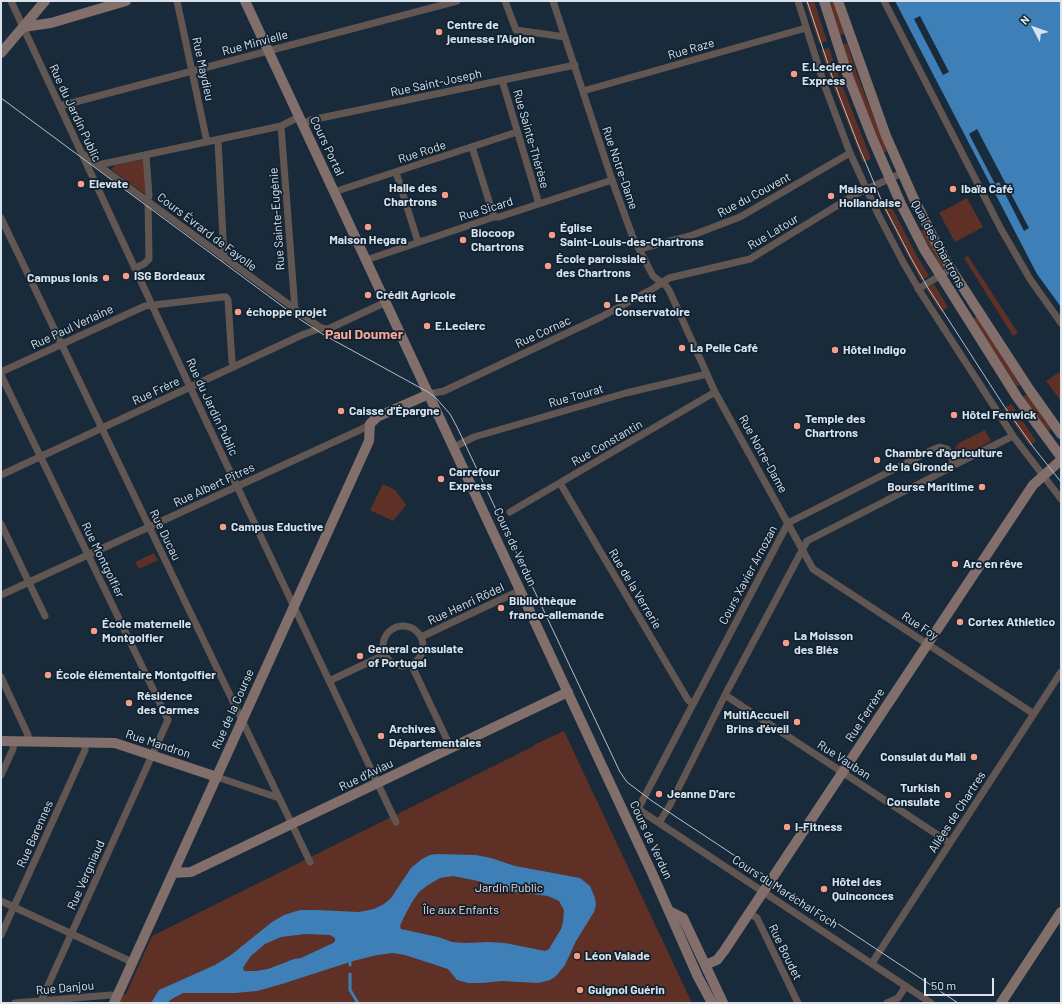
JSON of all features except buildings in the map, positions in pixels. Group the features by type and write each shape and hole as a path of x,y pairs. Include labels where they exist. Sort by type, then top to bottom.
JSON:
{"main road":[{"path":"1,53 45,1"},
{"path":"23,27 51,23 126,1"},
{"name":"Cours Portal","path":"245,1 386,302"},
{"name":"Quai des Chartrons","path":"824,1 848,76 873,140 901,204 924,250 1017,397 1061,457"},
{"name":"Quai des Chartrons","path":"838,1 886,136 913,197 951,269 1028,389 1061,434"},
{"name":"Cours de Verdun","path":"386,302 521,590 698,977 712,1003"},
{"path":"370,424 377,417 429,394"},
{"name":"Rue de la Course","path":"115,1000 369,441 370,424"},
{"name":"Rue Ferrère","path":"705,965 717,960 724,951 1032,487 1042,475 1061,460"},
{"name":"Rue d'Aviau","path":"173,874 191,872 568,692"},
{"name":"Rue Mandron","path":"1,741 115,743 217,777"},
{"path":"669,911 683,918 722,1003"},
{"path":"1000,1003 1061,912"},
{"path":"681,940 698,961 705,965"}],"street":[{"name":"Rue du Jardin Public","path":"10,1 190,387 396,822"},
{"name":"Rue Maydieu","path":"177,1 207,142"},
{"name":"Rue Minvielle","path":"60,106 457,1"},
{"path":"505,1 516,30 565,37"},
{"name":"Rue Notre-Dame","path":"553,1 629,227 652,276 666,286 715,392 802,549"},
{"path":"798,1 824,84 850,153 903,262 918,289 1013,436 1061,499"},
{"path":"884,1 1001,229 1030,279 1061,323"},
{"name":"Rue Raze","path":"583,91 806,28"},
{"name":"Rue Saint-Joseph","path":"98,165 218,140 301,120 311,120 575,65"},
{"name":"Rue Sainte-Thérèse","path":"502,80 538,204"},
{"name":"Rue Sainte-Eugénie","path":"281,126 295,310"},
{"name":"Rue Rode","path":"334,192 517,132"},
{"path":"218,140 224,258"},
{"path":"472,147 494,217"},
{"name":"Cours Évrard de Fayolle","path":"82,153 321,328"},
{"name":"Rue du Couvent","path":"639,249 690,236 740,217 850,153"},
{"path":"135,268 144,264 149,259 149,195 146,155"},
{"path":"396,172 418,242"},
{"name":"Rue Latour","path":"662,283 669,278 750,259 852,197 902,173"},
{"name":"Rue Sicard","path":"366,260 494,217 499,217 612,180"},
{"name":"Rue Ducau","path":"1,218 310,862"},
{"path":"918,289 951,269"},
{"name":"Rue Cornac","path":"429,394 444,391 594,320 662,283"},
{"name":"Rue Paul Verlaine","path":"1,374 61,344 144,306 222,297 226,297 228,300 232,364 234,367"},
{"name":"Rue Frère","path":"1,475 302,335 321,328 328,329 386,302"},
{"name":"Rue Montgolfier","path":"1,374 168,720 153,755"},
{"name":"Rue Tourat","path":"454,446 474,437 626,392 707,374"},
{"name":"Rue Constantin","path":"510,512 715,392"},
{"name":"Rue Albert Pitres","path":"1,595 362,430 370,424"},
{"path":"659,823 670,805 725,695 807,541 946,470 952,464 956,464 1013,436"},
{"name":"Cours Xavier Arnozan","path":"638,809 788,523 934,449 940,447 947,449 953,460 952,464"},
{"name":"Rue de la Verrerie","path":"560,483 688,700 693,704"},
{"path":"1,524 45,616"},
{"name":"Rue Foy","path":"802,549 813,569 1034,714"},
{"name":"Rue Henri Rödel","path":"421,637 521,590"},
{"path":"400,626 412,628 418,632 421,637 423,650 420,656 411,664 405,666 393,664 384,655 382,649 385,636 394,628 400,626"},
{"path":"329,681 384,655"},
{"path":"411,664 451,748"},
{"name":"Allées de Chartres","path":"872,963 1061,672"},
{"path":"1,677 28,735 29,741"},
{"name":"Rue Vauban","path":"725,695 950,843"},
{"path":"1,775 13,749 14,741"},
{"name":"Rue Barennes","path":"1,935 85,750 85,742"},
{"name":"Rue Vergniaud","path":"40,1002 153,755"},
{"name":"Rue Mandron","path":"217,777 279,798"},
{"path":"625,815 638,809"},
{"name":"Cours du Maréchal Foch","path":"638,809 931,1003"},
{"path":"1,901 132,962"},
{"name":"Rue Boudet","path":"749,913 757,918 798,1003"},
{"path":"887,1003 898,998 906,986"},
{"name":"Rue Danjou","path":"15,1003 40,1002 111,994 115,1000"}],"green space":[{"path":"805,1 814,1 827,41 819,44"},
{"path":"828,1 833,1 844,34 839,36"},
{"path":"847,43 857,74 887,151 883,153 842,45"},
{"path":"829,48 871,159 863,162 832,83 821,50"},
{"path":"144,159 146,195 112,170 115,165"},
{"path":"967,198 983,227 955,242 939,213"},
{"path":"891,206 929,276 921,281 884,209"},
{"path":"924,229 945,267 942,269 920,231"},
{"path":"968,256 1018,333 1013,336 964,258"},
{"path":"934,284 948,307 941,312 926,289"},
{"path":"977,316 1020,385 1017,387 973,319"},
{"path":"1061,371 1061,401 1046,381"},
{"path":"1027,394 1051,429 1047,432 1023,397"},
{"path":"1011,404 1036,441 1030,446 1004,409"},
{"path":"985,430 991,441 964,455 961,456 957,454 955,448 959,443"},
{"path":"383,484 395,490 406,505 393,521 370,510"},
{"path":"154,553 158,560 139,569 135,562"},
{"name":"Jardin Public","path":"564,731 692,1003 119,1003 123,995 126,994 152,936"}],"water":[{"path":"895,1 1061,1 1061,307 1037,274"},
{"path":"430,855 476,855 515,866 580,878 590,886 595,898 596,905 594,912 576,941 565,965 556,976 550,980 538,983 501,981 468,983 457,980 448,969 405,955 393,953 353,961 257,991 235,993 183,993 167,1003 151,1003 159,990 215,965 231,955 272,922 284,915 300,910 359,912 374,909 384,904 391,898 411,868 422,859","holes":["453,876 478,881 508,891 548,896 559,901 564,910 563,922 561,929 549,949 545,951 505,943 452,942 438,937 401,929 400,926 404,917 419,892 440,878","305,934 330,935 335,938 335,941 301,958 294,959 268,969 244,971 243,968 251,956 265,944 281,937"]}],"pier":[{"path":"920,16 949,72 943,75 914,19"},
{"path":"977,129 1029,228 1024,231 999,182 995,184 969,134"}],"waterway":[{"path":"350,974 350,990 358,1003"}],"tram line":[{"path":"807,1 834,82 857,142 882,202 911,258 928,288 1004,406 1061,482"},
{"path":"1,98 301,320 324,335 428,392 436,398 450,414 457,427 620,772 627,782 652,801 958,1003"}],"place":[{"name":"Centre de jeunesse l'Aiglon","path":"439,32"},
{"name":"E.Leclerc Express","path":"794,74"},
{"name":"Elevate","path":"81,184"},
{"name":"Ibaïa Café","path":"953,189"},
{"name":"Halle des Chartrons","path":"445,195"},
{"name":"Maison Hollandaise","path":"831,196"},
{"name":"Maison Hegara","path":"368,227"},
{"name":"Église Saint-Louis-des-Chartrons","path":"552,235"},
{"name":"Biocoop Chartrons","path":"463,240"},
{"name":"École paroissiale des Chartrons","path":"548,266"},
{"name":"ISG Bordeaux","path":"126,276"},
{"name":"Campus Ionis","path":"106,278"},
{"name":"Crédit Agricole","path":"368,295"},
{"name":"Le Petit Conservatoire","path":"607,305"},
{"name":"échoppe projet","path":"238,312"},
{"name":"E.Leclerc","path":"427,326"},
{"name":"La Pelle Café","path":"682,348"},
{"name":"Hôtel Indigo","path":"835,350"},
{"name":"Caisse d'Épargne","path":"341,411"},
{"name":"Hôtel Fenwick","path":"954,415"},
{"name":"Temple des Chartrons","path":"797,426"},
{"name":"Chambre d'agriculture de la Gironde","path":"877,460"},
{"name":"Carrefour Express","path":"441,479"},
{"name":"Bourse Maritime","path":"982,487"},
{"name":"Campus Eductive","path":"223,527"},
{"name":"Arc en rêve","path":"955,564"},
{"name":"Bibliothèque franco-allemande","path":"501,608"},
{"name":"Cortex Athletico","path":"960,622"},
{"name":"École maternelle Montgolfier","path":"94,631"},
{"name":"La Moisson des Blés","path":"786,643"},
{"name":"General consulate of Portugal","path":"360,656"},
{"name":"École élémentaire Montgolfier","path":"48,675"},
{"name":"Résidence des Carmes","path":"129,703"},
{"name":"MultiAccueil Brins d'éveil","path":"797,722"},
{"name":"Archives Départementales","path":"381,736"},
{"name":"Consulat du Mali","path":"974,757"},
{"name":"Jeanne D'arc","path":"659,794"},
{"name":"Turkish Consulate","path":"948,795"},
{"name":"I-Fitness","path":"787,827"},
{"name":"Hôtel des Quinconces","path":"824,889"},
{"name":"Léon Valade","path":"577,956"},
{"name":"Guignol Guérin","path":"580,990"}],"district":[{"name":"Paul Doumer","path":"364,334"}],"park label":[{"name":"Île aux Enfants","path":"461,910"}]}
